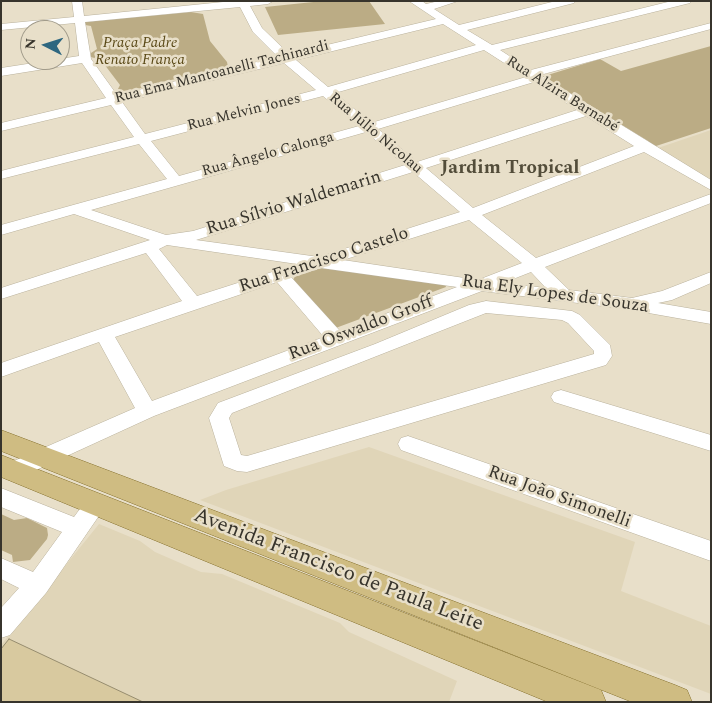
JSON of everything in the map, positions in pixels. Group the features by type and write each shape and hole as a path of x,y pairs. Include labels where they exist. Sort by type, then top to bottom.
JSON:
{"main road":[{"name":"Avenida Francisco de Paula Leite","path":"1,440 471,638 589,702"},
{"name":"Avenida Francisco de Paula Leite","path":"8,467 96,504 471,638 675,702"}],"street":[{"path":"77,1 85,59 175,180"},
{"path":"1,27 268,1"},
{"path":"419,4 453,1"},
{"path":"456,28 570,1"},
{"name":"Rua Melvin Jones","path":"1,175 487,48 686,1"},
{"name":"Rua Júlio Nicolau","path":"243,2 258,30 286,58 367,128 533,264 564,296"},
{"name":"Rua Alzira Barnabé","path":"419,4 644,147 711,186"},
{"name":"Rua Ema Mantoanelli Tachinardi","path":"1,127 443,21"},
{"name":"Rua Ângelo Calonga","path":"1,230 367,128 532,76 711,26"},
{"path":"1,72 85,59"},
{"name":"Rua Sílvio Waldemarin","path":"1,294 149,247 165,240 195,235 415,167 587,111"},
{"name":"Rua Francisco Castelo","path":"1,370 280,275 471,214 644,147"},
{"name":"Rua Oswaldo Groff","path":"8,467 45,457 147,411 711,198"},
{"name":"Rua Ely Lopes de Souza","path":"76,210 165,240 478,285 626,303 707,318"},
{"path":"216,247 212,240 214,234 224,226"},
{"path":"149,247 193,304"},
{"path":"362,250 357,255 364,268"},
{"path":"280,275 336,339"},
{"path":"626,303 666,296 711,277"},
{"path":"687,287 686,295 689,302 707,318"},
{"path":"498,307 566,315 574,319 603,350 603,356 599,360 247,464 237,463 232,460 219,418 225,408 382,348 476,309 498,307"},
{"path":"360,330 382,348"},
{"path":"104,334 147,411"},
{"path":"561,397 711,443"},
{"name":"Rua João Simonelli","path":"408,444 711,551"},
{"path":"1,497 78,529"},
{"path":"1,627 37,584 96,504"},
{"path":"1,568 37,584"}],"shaded area":[{"path":"711,130 711,184 655,149"},
{"path":"369,447 635,542 621,591 711,626 711,694 200,500 226,490"},
{"path":"99,524 140,541 155,552 201,572 222,574 340,623 349,632 457,681 449,702 1,702 1,645"}],"green space":[{"path":"323,1 369,1 385,24 278,35 265,7"},
{"name":"Praça Padre Renato França","path":"191,12 203,14 210,41 227,62 228,67 122,92 118,89 120,85 101,60 91,57 91,53 97,49 91,26 85,25 85,22"},
{"path":"711,46 711,128 653,147 648,146 648,141 557,85 546,83 541,77 600,59 621,71"},
{"path":"323,264 445,284 446,287 333,329 293,280 296,274"},
{"path":"1,514 14,520 27,518 47,528 47,539 30,560 13,562 12,555 1,550"}],"building":[{"path":"9,639 143,702 1,702 1,649"}],"district":[{"name":"Jardim Tropical","path":"510,169"}]}
